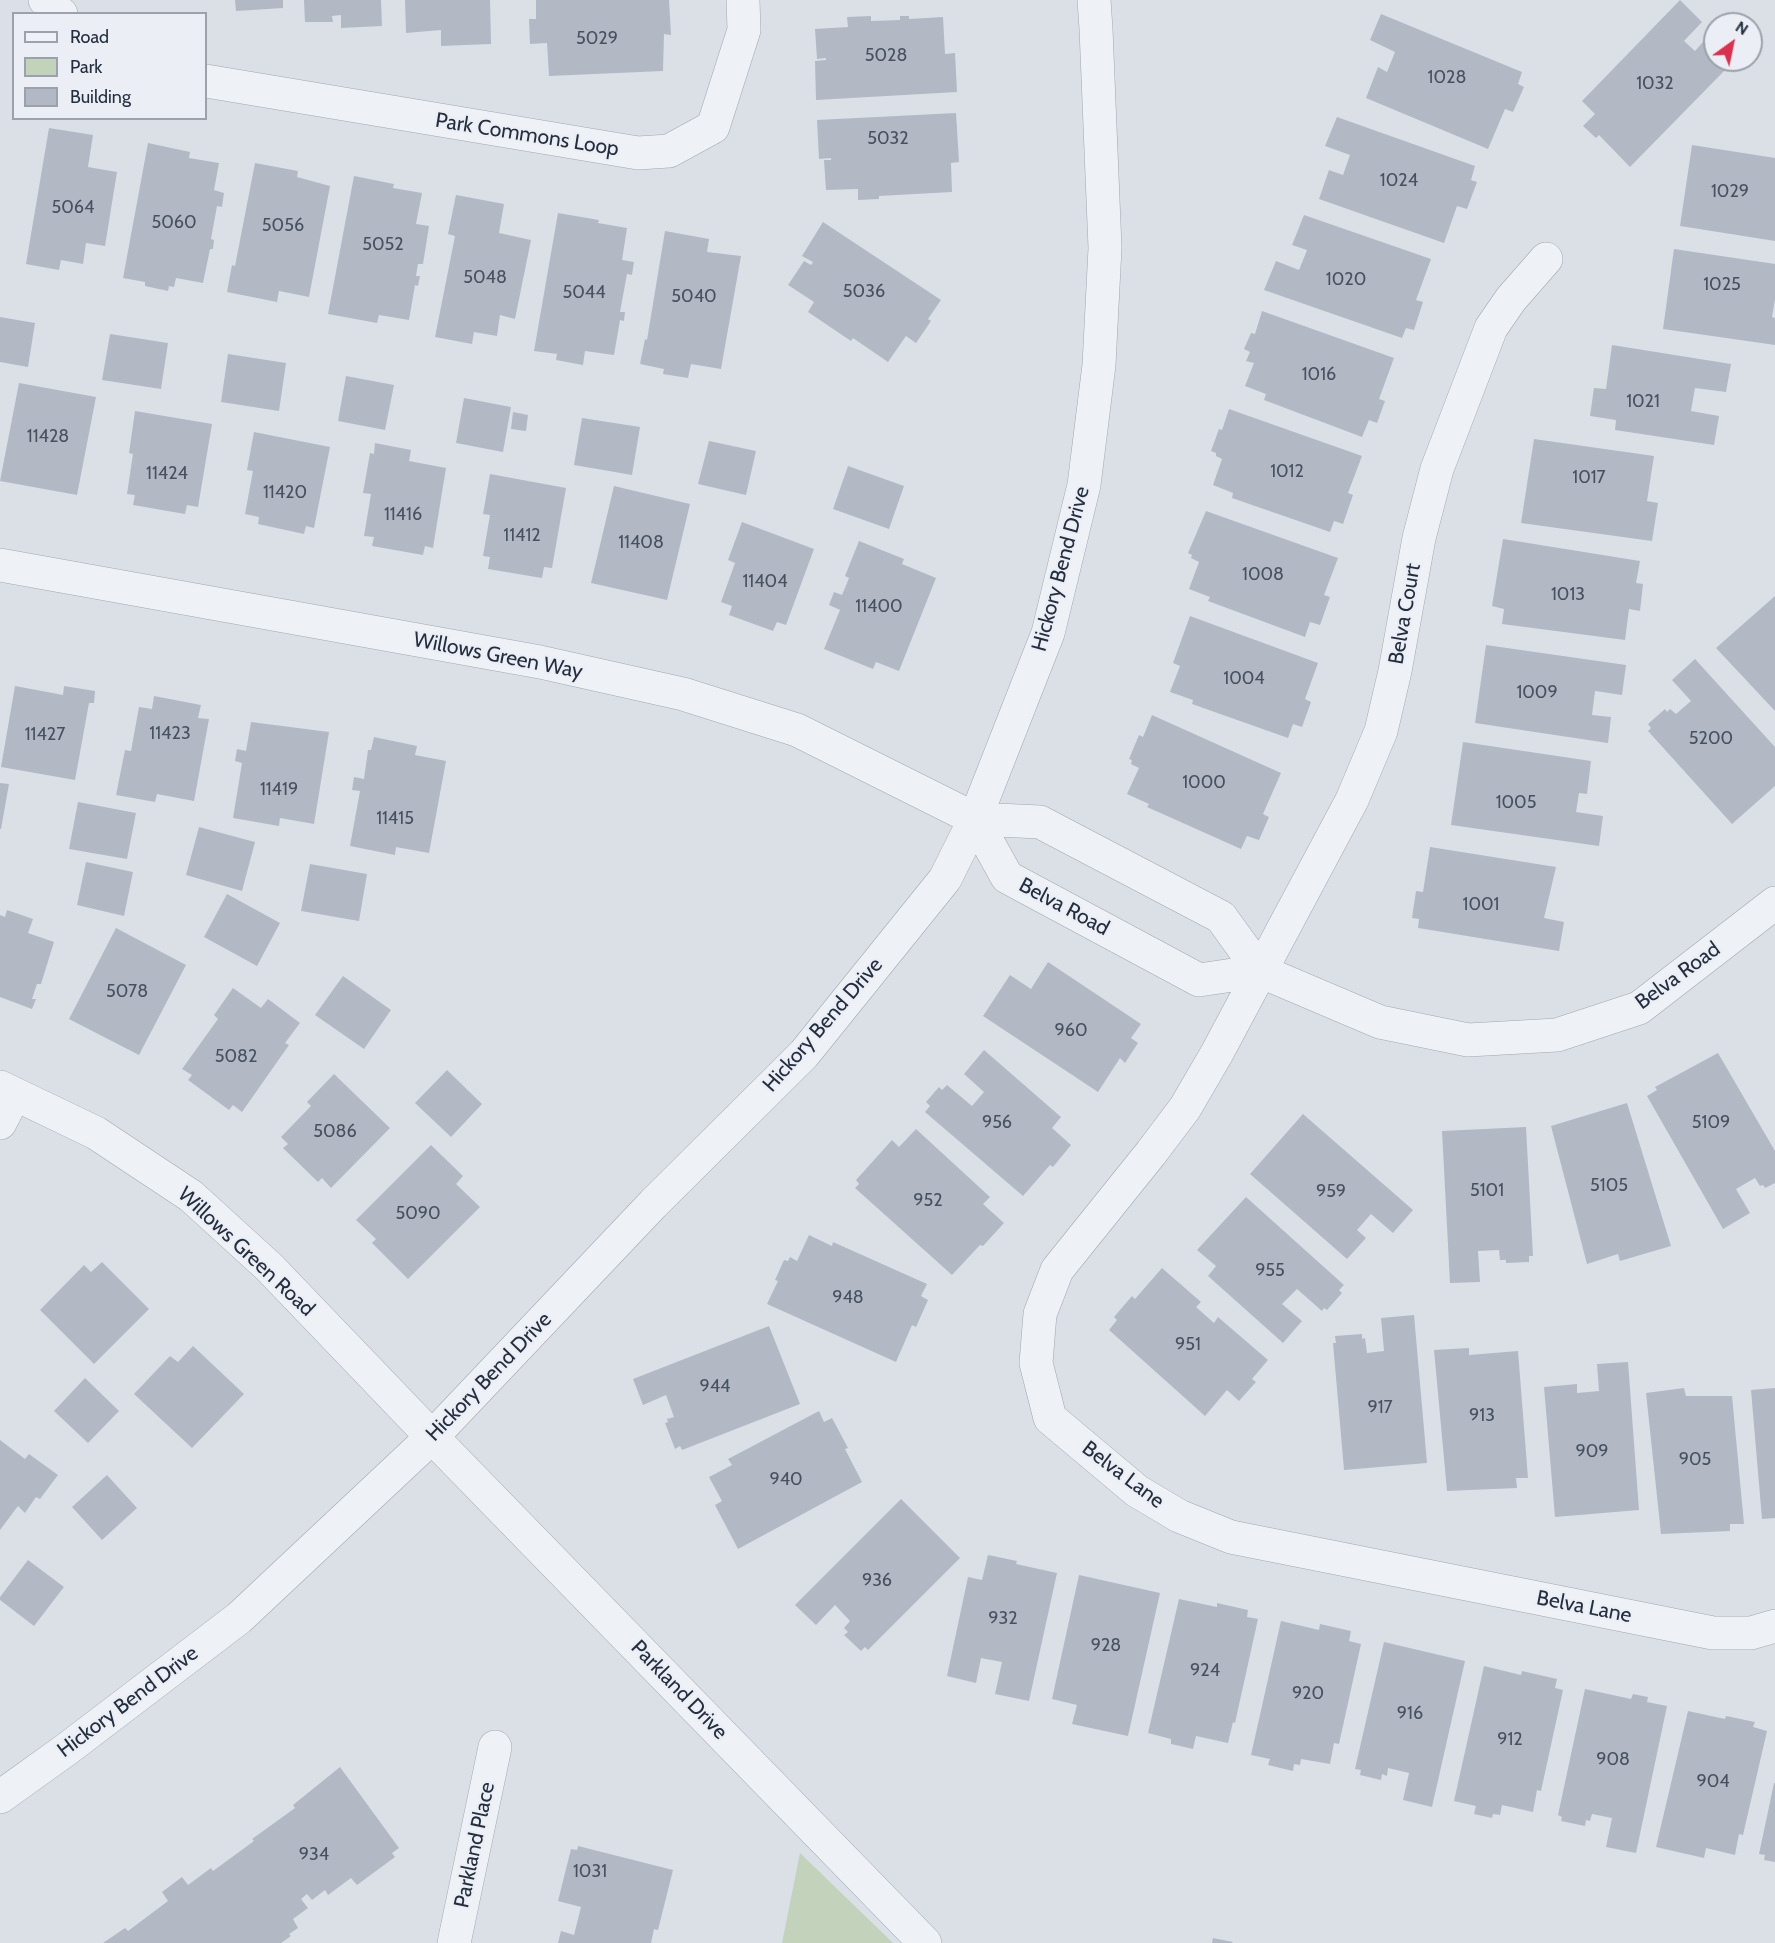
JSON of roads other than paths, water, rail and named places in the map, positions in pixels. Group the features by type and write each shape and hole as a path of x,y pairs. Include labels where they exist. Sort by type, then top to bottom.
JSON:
{"street":[{"path":"45,0 59,12"},
{"name":"Park Commons Loop","path":"207,81 638,153 669,151 713,127 744,30 743,0"},
{"name":"Hickory Bend Drive","path":"0,1797 239,1618 432,1437 653,1204 804,1054 945,879 975,819 1048,633 1084,485 1099,365 1105,248 1094,0"},
{"name":"Belva Court","path":"1260,971 1352,800 1381,731 1395,671 1419,538 1437,470 1491,328 1510,299 1546,259"},
{"name":"Willows Green Way","path":"0,565 540,662 683,694 796,730 975,819"},
{"path":"975,819 1040,822 1221,917 1260,971"},
{"name":"Belva Road","path":"975,819 1007,877 1199,980 1260,971 1380,1022 1468,1040 1557,1035 1639,1008 1775,903"},
{"name":"Belva Lane","path":"1260,971 1185,1108 1057,1270 1040,1314 1036,1363 1050,1418 1137,1491 1179,1516 1232,1537 1713,1633 1751,1633 1775,1626"},
{"path":"0,1124 7,1090"},
{"name":"Willows Green Road","path":"7,1090 96,1133 191,1196 269,1267 432,1437"},
{"name":"Parkland Drive","path":"432,1437 925,1943"},
{"name":"Parkland Place","path":"454,1943 495,1747"}]}
